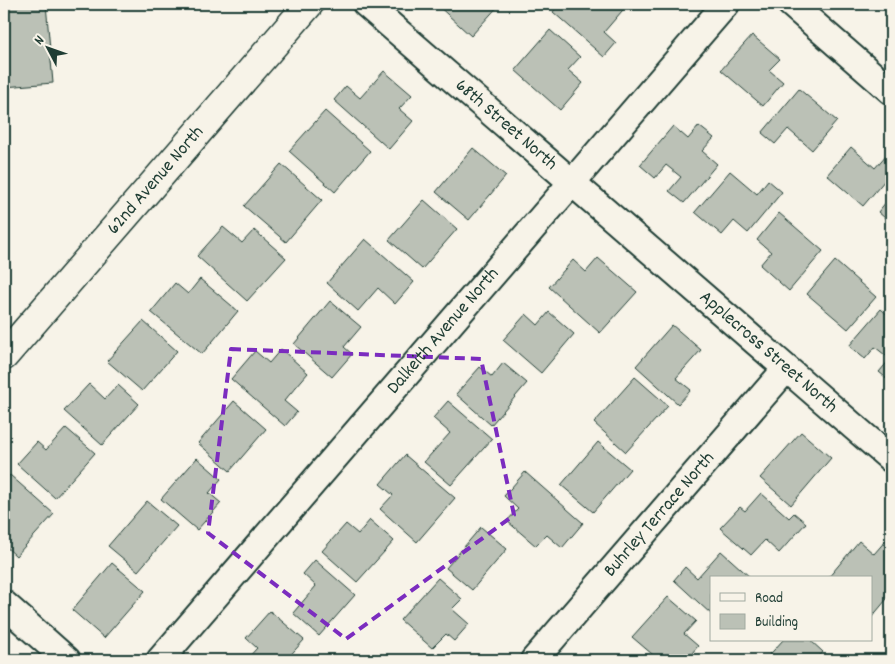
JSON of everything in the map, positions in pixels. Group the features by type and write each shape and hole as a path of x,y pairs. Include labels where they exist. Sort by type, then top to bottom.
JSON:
{"street":[{"name":"62nd Avenue North","path":"4,356 309,4"},
{"name":"68th Street North","path":"366,4 646,247"},
{"name":"Dalkeith Avenue North","path":"160,660 726,4"},
{"path":"792,4 891,91"},
{"name":"Applecross Street North","path":"646,247 891,460"},
{"name":"Buhrley Terrace North","path":"534,660 786,369"},
{"path":"4,604 67,660"}],"highlighted area":[{"path":"231,349 481,359 514,515 346,639 208,533"}],"building":[{"path":"4,4 46,4 53,83 4,87"},
{"path":"436,4 500,4 471,36"},
{"path":"559,4 628,4 604,32 616,43 604,57 553,12"},
{"path":"550,30 580,57 568,70 583,83 560,110 515,70"},
{"path":"752,35 780,59 769,70 783,82 763,106 721,70"},
{"path":"384,71 412,95 399,109 413,121 389,149 334,100 346,86 360,98"},
{"path":"799,89 837,121 812,150 788,129 775,144 762,133"},
{"path":"325,111 370,151 335,192 289,151"},
{"path":"673,126 688,139 699,126 714,138 702,151 717,164 684,203 669,191 681,177 666,165 655,178 640,165"},
{"path":"851,147 875,168 887,154 891,157 891,173 863,206 827,175"},
{"path":"473,148 506,176 469,220 436,192"},
{"path":"281,164 322,200 286,242 244,206"},
{"path":"730,171 757,194 768,180 782,192 748,233 734,221 722,235 695,212"},
{"path":"891,196 891,223 878,212"},
{"path":"424,200 457,229 422,269 389,240"},
{"path":"779,213 823,251 789,291 760,265 771,252 757,240"},
{"path":"223,227 242,243 254,230 286,258 247,301 197,256"},
{"path":"365,239 414,282 395,304 378,288 358,311 327,283"},
{"path":"598,258 637,292 600,333 549,287 573,260 586,272"},
{"path":"835,261 876,297 848,329 807,294"},
{"path":"200,279 238,311 202,354 151,312 175,283 188,294"},
{"path":"330,301 361,327 344,347 352,354 332,377 294,344"},
{"path":"881,309 891,318 891,382 879,372 890,359 875,347 865,359 849,346"},
{"path":"549,312 574,334 541,373 503,340 526,314 538,325"},
{"path":"143,321 177,351 142,391 107,361"},
{"path":"672,325 701,350 676,378 691,390 678,404 636,366"},
{"path":"281,349 308,373 284,401 297,412 285,426 231,379 255,351 269,363"},
{"path":"503,363 527,383 491,425 456,394 480,367 492,377"},
{"path":"635,377 668,406 626,452 594,423"},
{"path":"89,384 105,399 118,385 139,404 102,445 64,411"},
{"path":"234,401 266,429 230,471 198,443"},
{"path":"448,401 492,439 451,485 424,462 450,433 433,418"},
{"path":"66,428 95,453 55,498 17,464 37,442 46,450"},
{"path":"801,432 831,458 791,505 760,478"},
{"path":"598,442 630,469 593,512 561,485"},
{"path":"405,455 455,498 417,542 380,509 393,495 380,484"},
{"path":"197,458 221,479 209,493 221,503 197,530 161,499"},
{"path":"525,472 583,523 562,548 547,535 536,546 507,521 518,509 504,496"},
{"path":"10,475 54,514 16,556 4,545 4,482"},
{"path":"761,493 789,518 794,513 806,523 779,553 765,540 751,555 720,528 740,507 745,511"},
{"path":"147,501 177,526 138,571 108,546"},
{"path":"370,520 394,541 357,582 322,551 346,524 358,534"},
{"path":"481,527 507,549 472,590 446,568"},
{"path":"887,539 891,542 891,594 872,617 872,576 830,576 859,541 874,554"},
{"path":"721,551 749,576 710,576 710,613 674,580 685,567 697,578"},
{"path":"315,560 355,595 319,636 293,613 316,586 303,574"},
{"path":"112,563 145,591 104,638 72,610"},
{"path":"438,578 462,599 452,609 469,624 454,641 446,634 432,648 400,620"},
{"path":"668,597 696,621 684,634 698,646 686,660 659,660 632,637"},
{"path":"270,611 304,640 286,660 246,660 257,648 246,638"},
{"path":"781,642 812,642 823,652 816,660 765,660"}]}
